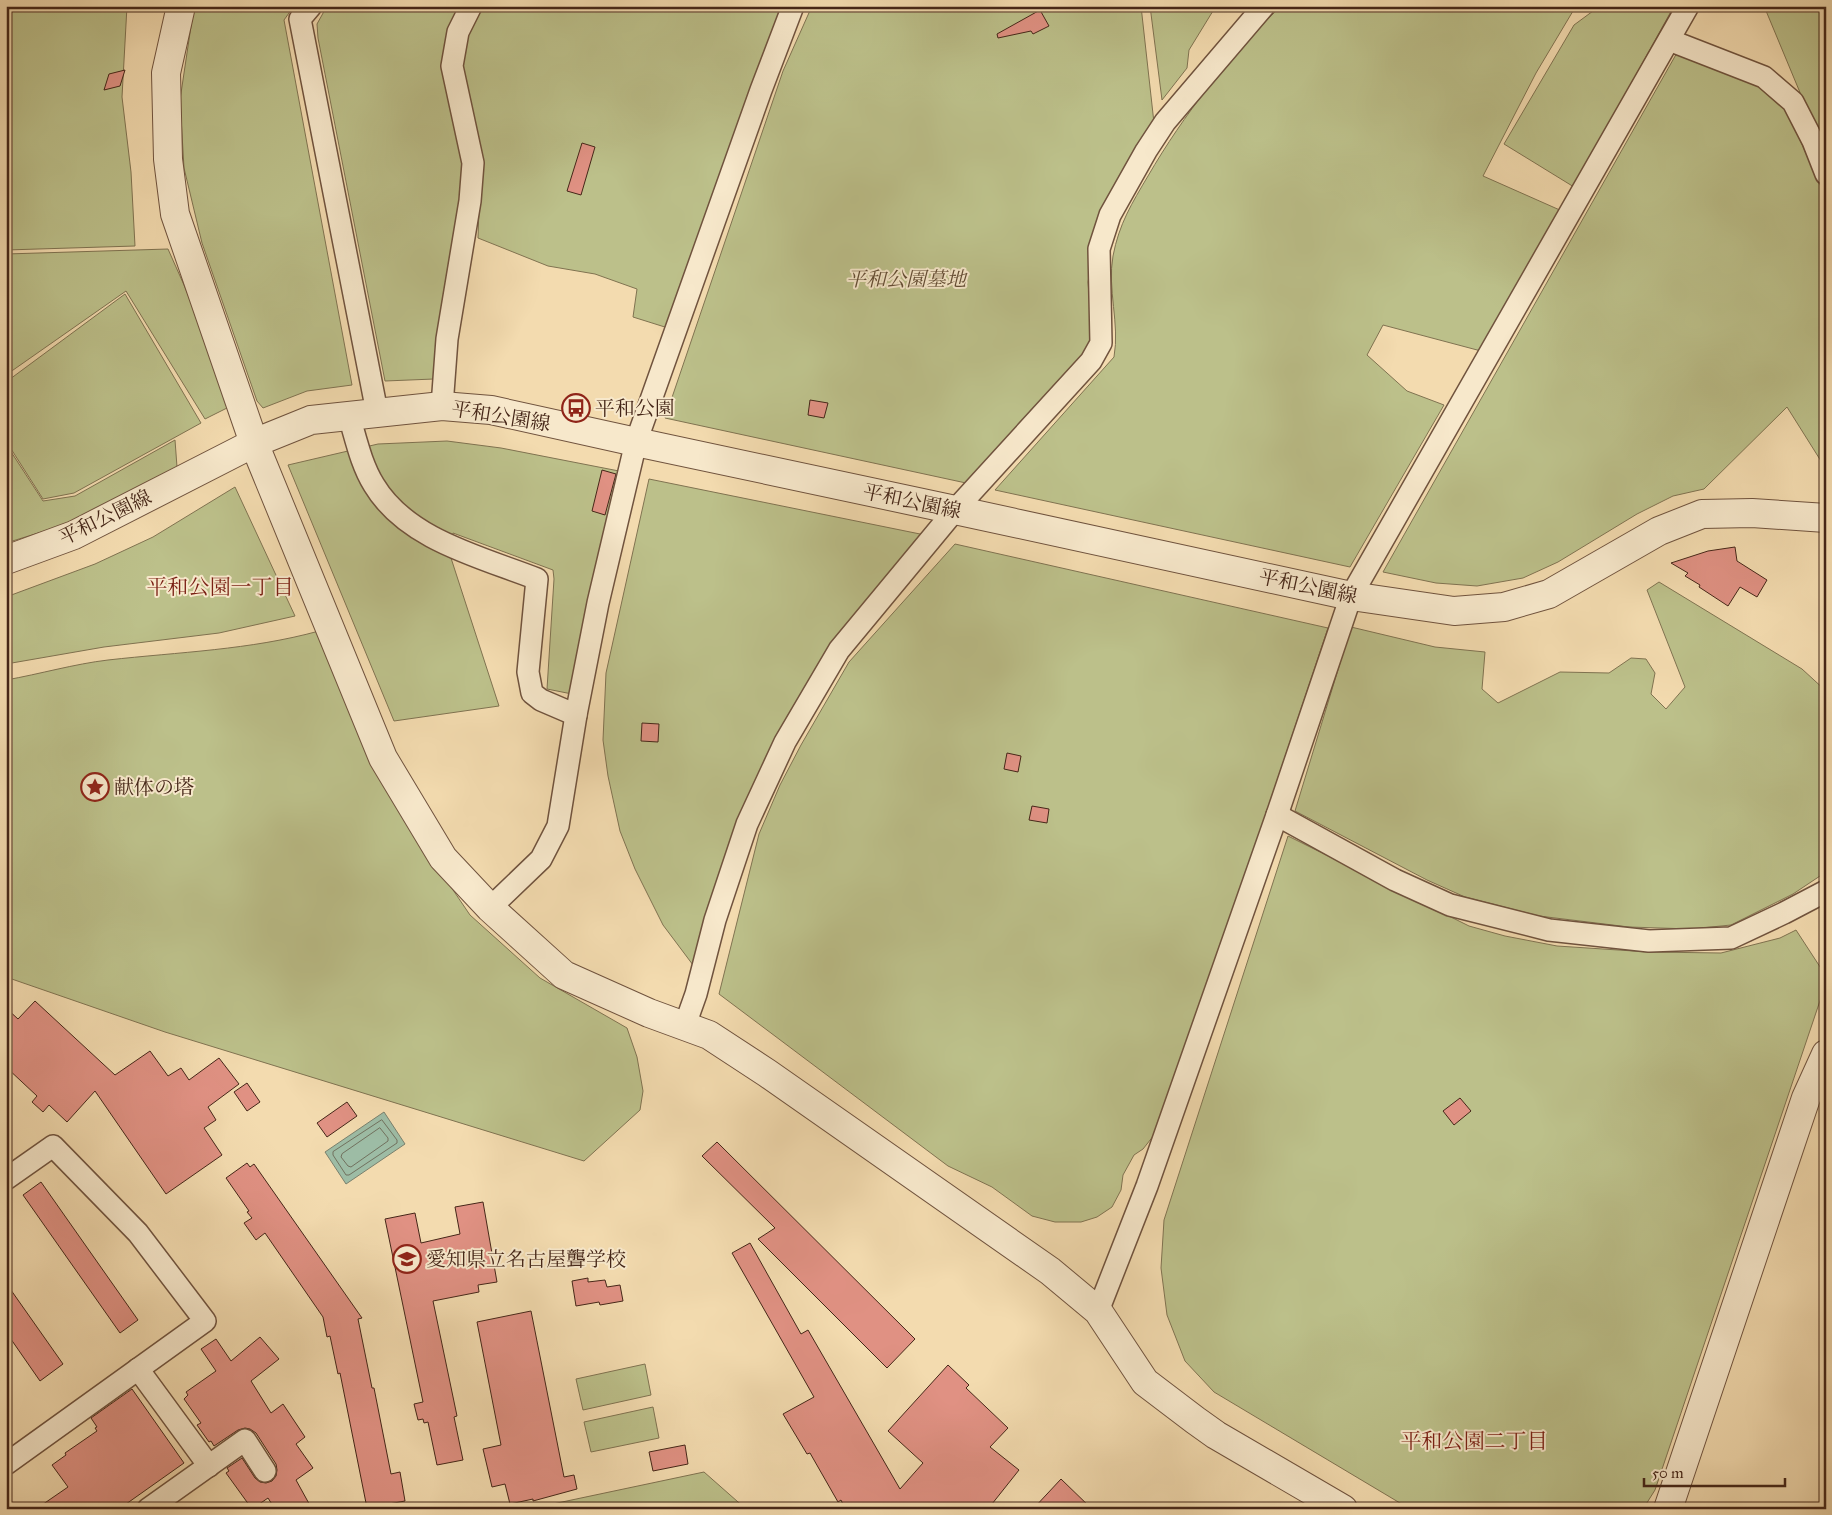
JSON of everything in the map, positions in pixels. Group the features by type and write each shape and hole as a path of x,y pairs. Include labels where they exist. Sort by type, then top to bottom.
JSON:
{"street":[{"path":"181,6 166,73 168,159 175,214 254,443 383,758 443,858 490,908 564,975 649,1013 709,1035 767,1073 1050,1271 1098,1311 1145,1382 1216,1435 1343,1509"},
{"path":"311,6 300,19 377,412"},
{"path":"442,406 447,338 470,201 473,163 452,66 458,32 471,6"},
{"path":"490,908 540,859 558,826 576,715 598,603 636,442 757,99 793,6"},
{"path":"685,1025 696,994 715,920 747,824 785,742 839,650 955,510 1091,361 1101,344 1099,250 1110,215 1146,150 1166,122 1264,6"},
{"path":"1098,1311 1147,1186 1277,815 1351,596 1688,6"},
{"path":"1669,40 1764,78 1793,102 1813,141 1826,174"},
{"name":"平和公園線","path":"6,560 74,535 254,443 311,420 442,406 491,410 1351,596 1454,611 1504,607 1549,594 1659,531 1702,514 1752,512 1826,518"},
{"path":"349,416 360,455 370,477 392,509 420,530 450,545 537,579 528,672 532,693 541,700 576,715"},
{"path":"1277,815 1395,880 1450,905 1549,930 1650,941 1731,938 1826,891"},
{"path":"1668,1509 1806,1098 1826,1054"},
{"path":"6,1179 53,1146 138,1233 205,1321 6,1464"},
{"path":"138,1369 209,1466"},
{"path":"148,1509 245,1440 265,1471"}],"green space":[{"path":"6,6 127,6 122,97 131,172 135,246 6,250"},
{"path":"194,6 294,6 284,20 352,385 307,391 263,408 257,401 202,243 184,168 180,100"},
{"path":"327,6 463,6 457,18 469,190 434,379 385,381 318,38 317,24"},
{"path":"481,6 781,6 668,328 633,317 637,289 595,274 548,266 478,238 480,179 462,84 462,59 467,33"},
{"name":"平和公園墓地","path":"812,6 1141,6 1154,123 1094,245 1088,282 1092,331 1086,356 966,483 665,418 783,71"},
{"path":"1150,6 1216,6 1189,50 1187,68 1162,100"},
{"path":"1281,6 1576,6 1536,73 1483,176 1562,211 1481,351 1383,325 1367,355 1407,391 1444,405 1350,567 995,490 1114,357 1116,332 1111,281 1113,256 1127,214 1162,153 1192,108 1243,45"},
{"path":"1596,6 1674,6 1574,187 1504,144 1574,25 1593,11"},
{"path":"1764,6 1826,6 1826,155"},
{"path":"1678,51 1766,88 1788,113 1826,198 1826,469 1787,407 1704,489 1673,496 1637,514 1558,562 1523,578 1477,586 1436,583 1383,572"},
{"path":"168,249 233,405 205,419 126,291 6,375 6,254"},
{"path":"125,294 201,423 74,493 43,499 6,441 6,382"},
{"path":"175,440 177,467 64,525 6,543 6,444 43,501 75,496"},
{"path":"447,441 501,448 619,471 588,599 572,694 547,689 553,570 453,533 450,555 499,706 394,721 288,465 378,444"},
{"path":"649,479 925,535 839,639 693,965 663,925 635,869 620,831 608,776 603,740 606,673"},
{"path":"235,487 295,616 219,633 104,647 6,664 6,597 95,564 153,537"},
{"path":"955,544 1328,628 1162,1125 1143,1149 1134,1155 1123,1175 1121,1190 1112,1207 1097,1217 1081,1222 1055,1222 1032,1216 992,1187 948,1166 719,994 759,834 780,785 849,662"},
{"path":"1659,582 1802,669 1826,691 1826,872 1793,894 1731,925 1691,929 1629,927 1539,916 1465,897 1427,880 1295,811 1351,627 1435,647 1485,652 1482,689 1498,703 1560,672 1609,673 1631,658 1646,659 1655,673 1651,694 1666,709 1685,687 1647,590"},
{"path":"319,631 432,859 470,915 540,978 627,1028 637,1057 643,1091 640,1110 584,1161 165,1032 6,977 6,680 95,662 214,650 267,642"},
{"path":"1288,836 1469,926 1505,936 1557,946 1649,952 1721,953 1780,938 1796,930 1826,976 1826,983 1655,1490 1643,1509 1410,1509 1214,1392 1185,1361 1167,1315 1161,1268 1164,1220"},
{"path":"645,1364 651,1395 583,1410 576,1379"},
{"path":"653,1407 659,1438 591,1452 584,1422"},
{"path":"704,1472 746,1509 529,1509"}],"water":[{"path":"384,1112 405,1144 346,1184 325,1152"}],"building":[{"path":"1040,10 1049,26 1033,34 1031,31 998,38 997,34"},
{"path":"125,70 120,86 104,90 109,74"},
{"path":"582,143 595,147 581,195 567,191"},
{"path":"810,400 828,403 824,418 808,415"},
{"path":"602,470 616,474 605,515 592,511"},
{"path":"1735,547 1737,561 1767,580 1757,597 1740,587 1728,606 1699,587 1700,585 1685,576 1688,573 1671,563 1708,551"},
{"path":"642,723 659,724 658,742 641,741"},
{"path":"1007,753 1021,756 1018,772 1004,769"},
{"path":"1032,806 1049,809 1047,823 1029,820"},
{"path":"35,1001 115,1075 150,1051 168,1076 181,1068 189,1080 219,1058 239,1084 208,1107 216,1120 204,1128 222,1155 166,1194 95,1091 67,1122 49,1105 43,1112 32,1102 37,1096 6,1067 6,1008 18,1019"},
{"path":"247,1083 260,1102 247,1111 234,1092"},
{"path":"1460,1098 1471,1111 1454,1125 1443,1111"},
{"path":"347,1102 357,1116 327,1137 317,1123"},
{"path":"717,1142 915,1339 887,1368 758,1239 775,1228 702,1156"},
{"path":"247,1163 250,1167 254,1164 362,1318 358,1319 391,1474 400,1472 405,1501 367,1508 340,1373 338,1374 330,1336 327,1337 323,1317 265,1233 256,1240 244,1223 252,1218 226,1178"},
{"path":"41,1182 138,1320 120,1333 23,1195"},
{"path":"483,1202 497,1282 478,1285 479,1292 433,1301 457,1416 454,1417 463,1460 437,1465 428,1422 424,1423 423,1419 418,1420 414,1404 423,1402 385,1219 415,1213 421,1243 460,1234 455,1207"},
{"path":"750,1243 801,1334 808,1330 900,1489 923,1463 888,1431 948,1365 969,1385 966,1388 1008,1428 990,1447 1019,1470 988,1509 845,1509 841,1500 838,1502 810,1453 807,1454 783,1414 814,1397 732,1253"},
{"path":"588,1278 588,1282 605,1280 607,1287 620,1285 623,1301 600,1305 599,1302 576,1306 572,1281"},
{"path":"6,1283 63,1364 40,1381 6,1332"},
{"path":"531,1311 564,1477 574,1475 577,1489 533,1501 533,1499 510,1504 505,1484 492,1487 483,1449 501,1445 477,1322"},
{"path":"260,1337 279,1359 251,1381 271,1413 283,1404 305,1437 296,1444 313,1468 296,1480 312,1509 275,1509 268,1498 252,1509 226,1473 229,1471 227,1468 242,1458 255,1478 260,1482 266,1483 272,1481 276,1476 276,1464 256,1433 250,1429 238,1430 214,1446 197,1425 201,1423 184,1399 188,1395 186,1392 216,1371 201,1349 216,1339 231,1361"},
{"path":"132,1389 184,1463 119,1509 36,1509 68,1487 52,1465 66,1455 65,1453 97,1431 95,1428 97,1427 91,1418"},
{"path":"685,1445 688,1464 653,1471 649,1452"},
{"path":"1061,1479 1092,1509 1033,1509"}],"place":[{"name":"平和公園","path":"576,408"},
{"name":"献体の塔","path":"95,787"},
{"name":"愛知県立名古屋聾学校","path":"407,1259"}],"district":[{"name":"平和公園一丁目","path":"220,587"},
{"name":"平和公園二丁目","path":"1474,1441"}]}
